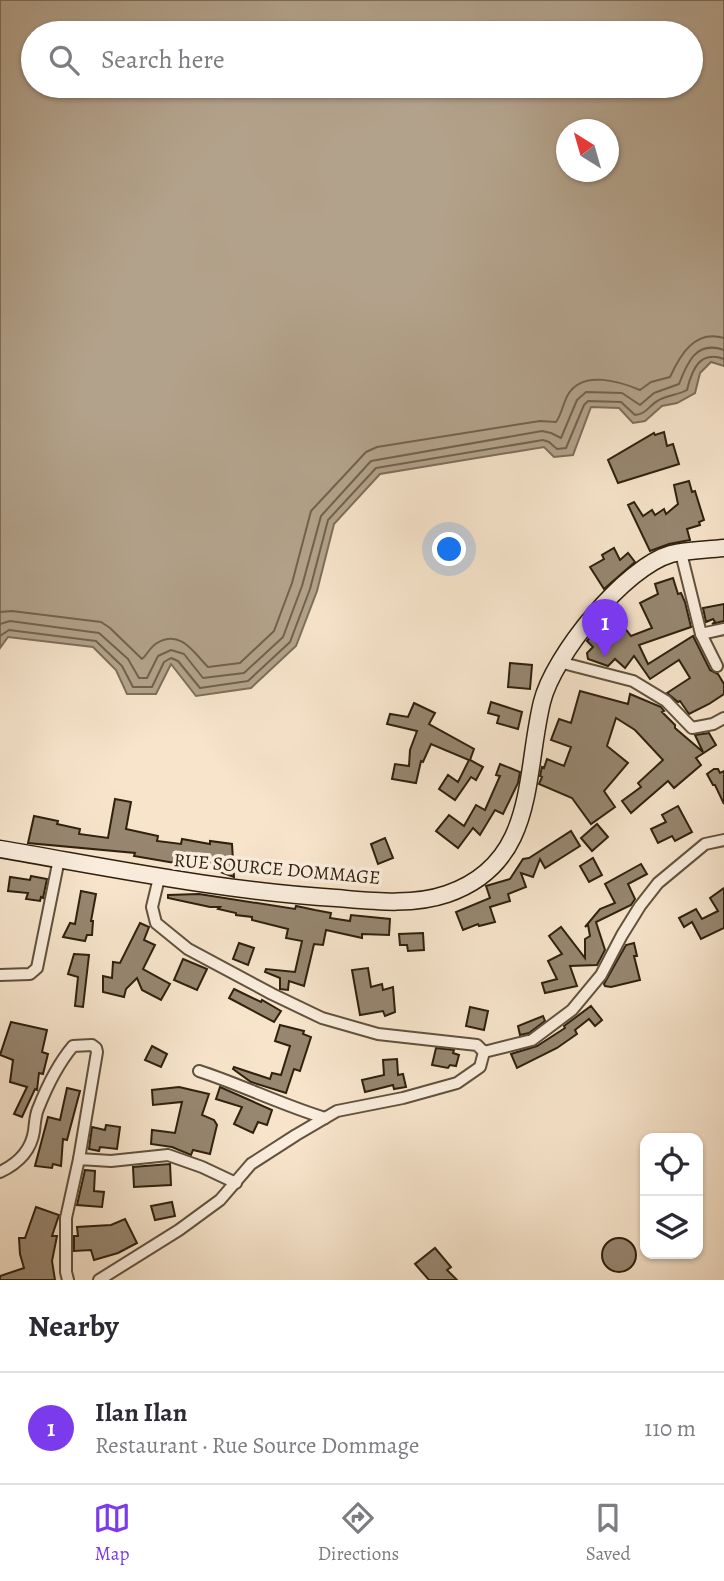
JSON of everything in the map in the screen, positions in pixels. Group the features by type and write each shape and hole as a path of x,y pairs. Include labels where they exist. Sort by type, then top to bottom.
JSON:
{"main road":[{"name":"RUE SOURCE DOMMAGE","path":"0,849 159,878 292,895 364,900 427,899 464,886 494,864 519,827 526,802 542,700 559,662 624,582 649,564 672,554 724,548"}],"street":[{"path":"681,553 701,634 717,666"},
{"path":"701,634 724,629"},
{"path":"559,662 633,681 666,701 692,728 724,719"},
{"path":"484,1052 531,1040 572,1010 601,975 640,906 658,883 705,844 724,840"},
{"path":"0,975 30,974 37,968 59,859"},
{"path":"159,878 152,907 156,923 188,949 322,1018 378,1034 477,1045 484,1052"},
{"path":"0,1172 12,1166 28,1150 36,1112 57,1065 73,1046 92,1045 97,1052 66,1218 68,1280"},
{"path":"99,1280 180,1230 220,1200 251,1164 325,1118 337,1111 402,1098 457,1083 480,1068 484,1052"},
{"path":"199,1071 240,1084 291,1107 325,1118"},
{"path":"79,1159 111,1161 168,1155 236,1183"}],"water":[{"path":"0,0 724,0 724,366 711,362 700,373 695,393 677,403 662,406 645,421 633,423 619,408 591,407 573,455 554,457 544,447 380,474 334,524 317,591 296,646 251,688 196,696 171,664 156,694 127,694 116,670 93,647 8,637 0,648"}],"building":[{"path":"664,432 667,446 673,444 679,464 618,483 608,460 654,433"},
{"path":"689,481 704,520 699,522 700,525 687,529 690,540 650,551 628,505 634,502 643,516 652,510 655,515 664,509 666,514 678,504 674,485"},
{"path":"614,548 620,560 628,553 635,562 604,589 590,567 604,559 602,555"},
{"path":"673,578 678,594 681,593 685,602 691,627 639,645 648,664 693,636 710,670 718,674 724,684 724,694 689,714 680,701 667,693 690,678 679,660 650,679 634,656 625,668 615,659 608,666 588,659 587,653 593,647 587,641 597,629 600,632 617,618 631,636 652,628 640,603 658,594 655,584"},
{"path":"724,604 724,621 712,624 715,622 713,619 706,622 703,608"},
{"path":"510,663 532,665 530,689 508,687"},
{"path":"580,691 628,704 630,694 661,707 675,728 703,752 695,735 709,733 716,745 696,758 701,765 674,788 668,781 631,813 622,801 641,787 638,783 663,760 635,730 616,718 607,746 628,763 604,791 615,807 591,824 572,798 539,784 542,767 544,768 547,759 564,766 571,747 551,740 559,719 571,723"},
{"path":"491,702 522,712 518,729 497,723 499,716 488,713"},
{"path":"414,703 435,713 429,724 474,749 470,760 483,767 476,780 471,777 455,800 439,789 448,775 458,782 469,760 431,744 423,762 421,761 416,783 392,779 395,764 409,766 410,750 417,731 387,724 390,714 408,717"},
{"path":"500,764 520,772 518,783 503,814 495,810 480,835 473,828 458,848 436,831 449,815 464,826 476,805 485,810 500,776 496,775"},
{"path":"718,769 720,773 724,771 724,804 707,774"},
{"path":"115,799 131,802 126,829 158,836 157,841 181,844 182,839 210,844 210,841 232,844 234,877 191,861 191,865 134,856 135,853 28,843 34,816 80,829 79,834 108,838"},
{"path":"678,806 692,832 675,841 672,836 658,843 651,829 666,822 662,815"},
{"path":"597,824 608,837 592,851 581,838"},
{"path":"571,831 580,846 545,868 540,859 533,877 521,873 526,887 508,894 510,901 490,907 495,922 479,926 478,924 463,930 456,912 490,898 486,886 510,879 523,859 529,858"},
{"path":"385,838 393,858 378,864 371,844"},
{"path":"593,858 602,875 589,882 580,866"},
{"path":"641,864 647,874 628,884 635,899 631,905 596,922 605,950 597,965 570,966 577,986 545,993 542,983 557,979 548,961 562,954 549,936 561,927 585,958 585,939 590,936 588,925 585,927 600,909 615,903 605,884"},
{"path":"31,876 47,879 40,901 26,899 28,893 8,891 10,877 30,880"},
{"path":"724,888 724,928 701,939 692,922 684,927 679,918 696,909 702,919 718,911 710,898"},
{"path":"81,891 96,894 91,921 92,935 87,935 85,941 63,937 70,923 75,924"},
{"path":"199,894 295,909 296,906 331,913 330,918 350,921 351,915 390,919 389,935 362,934 362,938 326,930 323,945 314,944 304,986 289,981 288,990 280,989 280,978 265,972 266,969 295,972 302,941 286,938 288,929 252,920 252,917 236,915 218,909 220,907 168,898 168,895"},
{"path":"140,923 149,927 144,940 155,945 143,969 170,984 161,1000 142,990 137,978 126,989 124,997 103,992 103,976 112,978 113,962 120,963"},
{"path":"423,933 424,950 408,951 407,945 400,945 399,934"},
{"path":"239,943 254,948 248,965 233,959"},
{"path":"634,943 640,980 605,986 626,945"},
{"path":"74,954 89,955 83,1007 75,1006 78,977 68,974"},
{"path":"183,959 207,969 197,990 174,980"},
{"path":"368,968 371,987 382,984 383,990 393,987 395,1012 385,1016 383,1011 360,1015 352,970"},
{"path":"234,989 281,1011 274,1022 229,998"},
{"path":"591,1006 602,1020 595,1026 589,1019 575,1030 577,1034 557,1048 517,1068 511,1054 537,1046 565,1028 564,1026"},
{"path":"470,1007 488,1011 484,1030 466,1026"},
{"path":"543,1016 545,1021 529,1033 520,1035 518,1026"},
{"path":"11,1022 47,1030 42,1052 48,1054 43,1074 39,1073 37,1090 35,1089 22,1117 14,1114 27,1087 10,1082 13,1060 0,1055"},
{"path":"280,1025 304,1031 303,1034 311,1037 300,1071 294,1069 286,1093 251,1082 233,1069 234,1067 270,1079 272,1073 281,1075 290,1046 275,1041"},
{"path":"152,1046 167,1054 161,1067 145,1060"},
{"path":"436,1048 454,1050 453,1053 459,1055 456,1066 450,1065 448,1068 432,1065"},
{"path":"397,1059 398,1075 403,1074 406,1087 394,1089 393,1085 365,1092 362,1080 384,1075 383,1060"},
{"path":"179,1087 209,1094 202,1115 214,1120 217,1125 210,1154 193,1150 191,1155 172,1147 151,1144 152,1130 175,1133 182,1102 153,1105 152,1090"},
{"path":"220,1087 272,1110 267,1125 258,1122 253,1133 234,1124 242,1107 216,1099"},
{"path":"67,1088 80,1091 67,1140 63,1139 61,1166 35,1166 48,1117 60,1120"},
{"path":"106,1125 120,1127 117,1149 89,1149 92,1127 105,1130"},
{"path":"170,1164 171,1185 134,1187 133,1167"},
{"path":"85,1170 95,1171 94,1191 104,1192 102,1207 77,1205"},
{"path":"172,1202 175,1216 155,1220 151,1206"},
{"path":"36,1207 59,1215 52,1236 57,1236 52,1261 55,1280 0,1280 0,1276 24,1268 19,1238 25,1238"},
{"path":"125,1219 137,1243 118,1253 94,1260 91,1250 74,1251 74,1236 78,1236 77,1227 111,1225"},
{"path":"619,1238 631,1243 636,1255 631,1267 619,1272 607,1267 602,1255 607,1243"},
{"path":"435,1248 451,1267 447,1270 457,1280 429,1280 415,1264"}],"place":[{"name":"Ilan Ilan","path":"605,657"}]}
